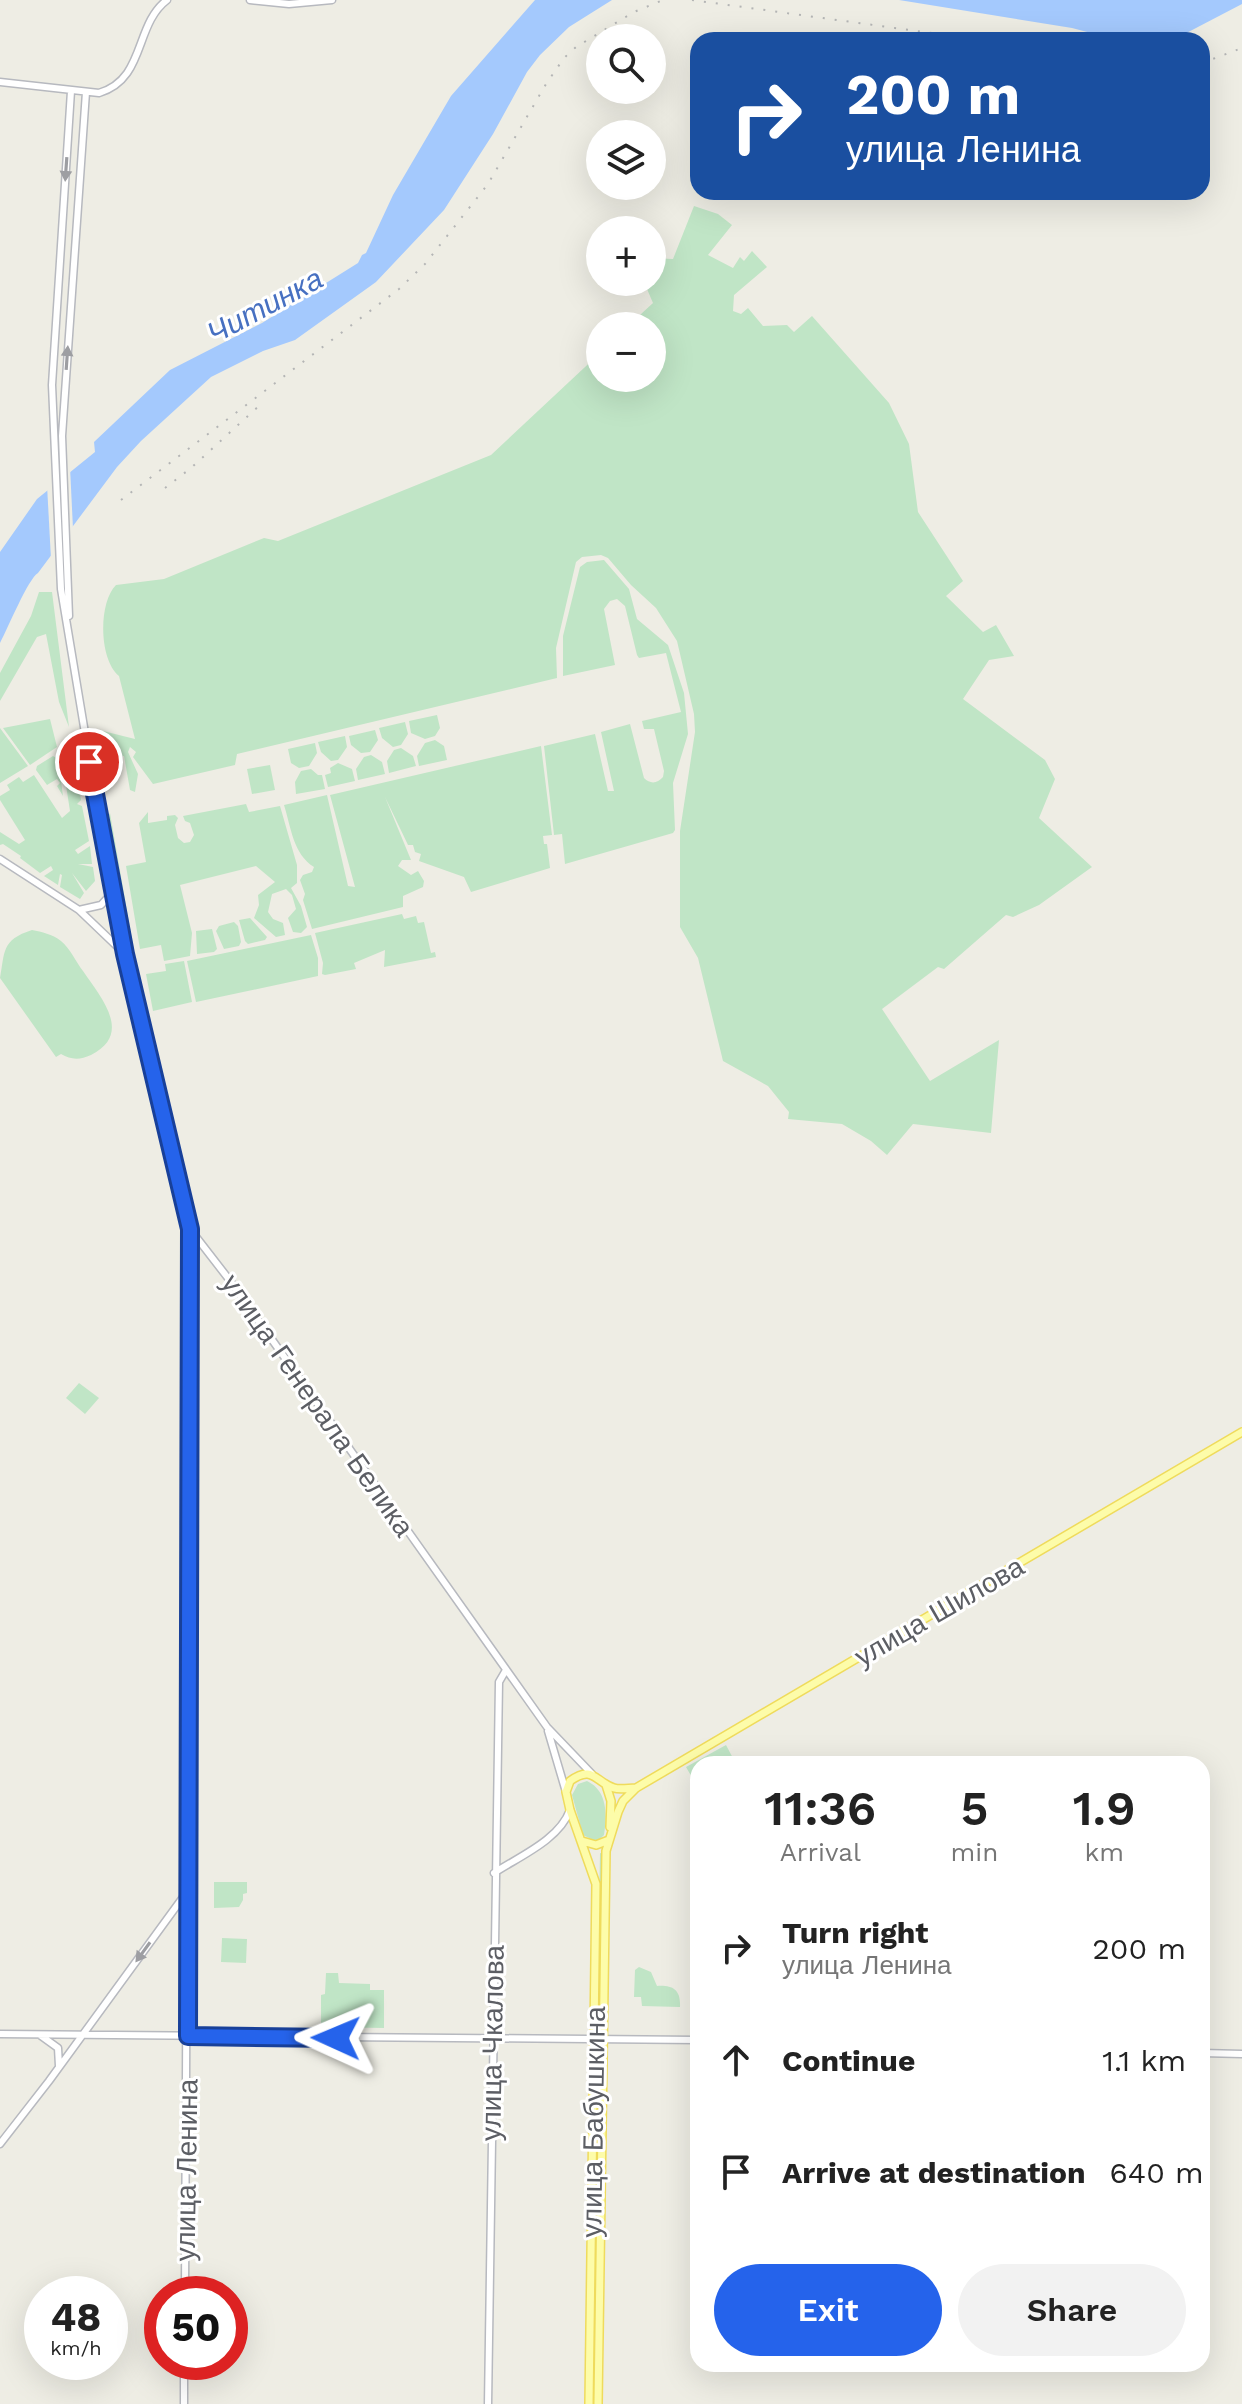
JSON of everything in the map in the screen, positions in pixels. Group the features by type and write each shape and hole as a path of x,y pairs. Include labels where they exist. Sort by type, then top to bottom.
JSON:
{"main road":[{"path":"0,82 71,91 106,91 122,81 156,10 167,0"},
{"path":"250,0 289,4 332,0"},
{"name":"улица Генерала Белика","path":"71,91 52,385 61,589 112,893 180,1195 190,1229 231,1282 547,1727"},
{"name":"улица Генерала Белика","path":"69,632 70,588 62,436 86,92"},
{"path":"62,245 75,246"},
{"path":"0,859 79,910 125,954"},
{"path":"79,910 101,905 112,893"},
{"name":"улица Ленина","path":"185,2276 190,1229"},
{"name":"улица Шилова","path":"690,1756 1242,1432"},
{"name":"улица Чкалова","path":"488,2404 494,1873 499,1682 506,1670"},
{"path":"547,1727 592,1774 605,1783 614,1788 636,1788"},
{"path":"547,1727 566,1792"},
{"name":"улица Шилова","path":"636,1788 690,1756"},
{"path":"566,1792 567,1785 574,1777 592,1774"},
{"path":"605,1783 611,1801 609,1840"},
{"path":"582,1841 596,1845 609,1840 623,1801 636,1788"},
{"name":"улица Бабушкина","path":"566,1792 596,1884 599,2038 598,2404"},
{"path":"494,1873 555,1833 564,1825 570,1810"},
{"path":"555,1833 568,1829 578,1833"},
{"name":"улица Бабушкина","path":"589,2404 599,2038 606,1851 609,1840"},
{"path":"0,2144 189,1889"},
{"path":"37,2033 58,2048 59,2067"},
{"path":"0,2034 690,2040"},
{"path":"1210,2053 1242,2054"},
{"path":"184,2380 184,2404"}],"green space":[{"path":"694,206 718,214 732,225 708,255 733,268 740,257 744,261 752,251 767,267 734,295 733,311 741,314 748,308 763,326 787,325 794,332 812,316 889,403 909,444 918,512 963,581 946,596 983,632 996,625 1014,656 989,660 963,699 1045,760 1055,779 1039,818 1092,867 1039,905 1013,917 1006,915 944,969 938,967 882,1009 930,1081 999,1040 991,1133 913,1124 887,1155 871,1141 842,1124 788,1119 789,1112 768,1086 723,1061 698,958 680,927 680,831 695,732 694,714 677,641 656,608 608,558 601,555 582,557 576,562 556,648 557,678 237,754 235,765 153,784 133,757 136,752 130,747 128,752 138,774 135,792 130,790 124,756 108,759 103,731 135,739 119,676 108,658 103,631 106,605 116,585 164,579 264,538 278,541 491,455 586,366 586,392 666,392 666,312 643,312 653,303 650,296 666,296 666,259 673,259"},
{"path":"604,560 629,589 637,619 668,645 684,693 688,734 673,783 673,833 565,864 562,834 554,835 544,746 595,734 608,791 614,791 601,732 630,724 644,778 656,782 663,777 664,771 654,729 644,729 642,721 681,712 666,653 639,658 625,606 617,599 610,601 604,609 615,665 563,676 563,636 580,567 587,562"},
{"path":"39,592 52,592 69,727 59,702 46,634 37,637 0,701 0,673 31,616"},
{"path":"437,715 440,728 435,736 425,739 411,733 409,721"},
{"path":"50,719 57,747 30,765 3,728"},
{"path":"405,722 408,734 401,745 393,747 382,738 379,728"},
{"path":"0,728 28,766 0,783"},
{"path":"375,730 378,740 370,752 361,753 351,745 349,736"},
{"path":"345,736 347,747 338,760 331,761 321,752 318,742"},
{"path":"435,740 444,746 447,760 419,766 417,756 425,743"},
{"path":"315,743 317,753 309,766 299,768 291,763 288,749"},
{"path":"71,744 81,800 77,804 82,806 89,841 75,850 78,854 90,846 92,864 78,864 93,867 95,881 86,891 72,873 84,893 80,899 60,887 62,875 58,885 44,876 53,870 51,866 40,873 21,856 0,845 0,832 19,844 25,840 0,800 0,796 10,790 7,785 19,777 23,782 34,775 62,818 70,811 61,753"},
{"path":"541,746 552,835 543,836 550,868 471,892 464,877 419,861 421,854 415,852 413,845 408,845 385,797 411,860 402,860 398,866 411,875 418,871 424,881 423,887 403,896 403,907 312,929 300,880 314,867 297,847 284,805 327,795 348,886 355,887 330,795"},
{"path":"401,748 413,756 416,766 389,773 387,761 394,750"},
{"path":"371,755 382,762 385,774 358,780 356,769 364,757"},
{"path":"53,756 58,759 63,796 57,779 47,785 36,770 37,766"},
{"path":"338,763 352,769 355,781 328,787 325,775 331,773 330,768"},
{"path":"270,765 275,790 252,794 247,769"},
{"path":"311,769 322,775 325,789 296,794 295,782 301,771"},
{"path":"246,804 249,812 280,806 297,865 297,883 291,888 301,906 307,927 301,933 293,932 288,918 296,909 292,895 286,889 272,894 268,912 273,919 283,923 285,935 276,937 254,918 259,905 258,895 275,882 256,866 180,885 192,933 190,956 164,961 161,945 140,949 126,866 146,862 139,823 148,812 148,823 167,820 167,816 175,815 178,818 175,825 178,838 184,843 190,842 194,835 190,823 183,816"},
{"path":"110,813 134,951 131,952 107,818"},
{"path":"402,914 404,919 416,916 418,923 424,922 431,953 435,952 436,957 384,967 385,950 354,963 356,969 322,974 323,963 315,933"},
{"path":"250,918 267,937 265,940 248,944 245,941 239,920"},
{"path":"234,922 238,926 241,942 239,946 224,949 216,931 219,926"},
{"path":"212,929 217,949 197,954 196,931"},
{"path":"32,930 51,935 64,944 110,1014 110,1037 104,1046 91,1055 79,1058 61,1054 56,1057 0,978 6,948 15,938"},
{"path":"311,935 318,958 318,976 196,1002 187,961"},
{"path":"184,961 192,1002 153,1011 146,974 166,971 165,964"},
{"path":"79,1383 99,1398 85,1414 66,1398"},
{"path":"726,1745 732,1756 706,1756"},
{"path":"587,1781 599,1791 604,1804 604,1835 597,1842 583,1835 572,1795 578,1784"},
{"path":"600,1853 604,1854 601,2020 597,2020"},
{"path":"214,1882 247,1882 247,1893 243,1894 239,1907 214,1908"},
{"path":"222,1938 247,1939 246,1963 221,1962"},
{"path":"639,1967 651,1972 657,1986 674,1989 679,1996 680,2007 642,2006 641,1997 634,1997 635,1970"},
{"path":"326,1973 338,1973 339,1983 370,1984 370,1990 384,1990 384,2028 321,2027 321,1995 325,1994"}],"water":[{"name":"Читинка","path":"535,0 612,0 569,27 540,55 444,210 376,282 295,340 263,351 211,377 141,441 117,467 34,577 0,643 0,552 37,499 95,452 94,442 170,370 262,323 358,263 366,253 393,195 451,96"},
{"path":"899,0 1242,0 1242,4 1188,32 1087,32"}],"pier":[{"path":"70,467 73,529 51,559 47,485"}],"railway":[{"path":"121,500 399,289 425,264 488,184 564,58 576,47 634,12 663,0"},
{"path":"692,0 924,32"},
{"path":"1210,60 1242,48"},
{"path":"165,488 261,404"}],"route":[{"path":"89,762 125,954 190,1229 188,2036 336,2038"}]}
